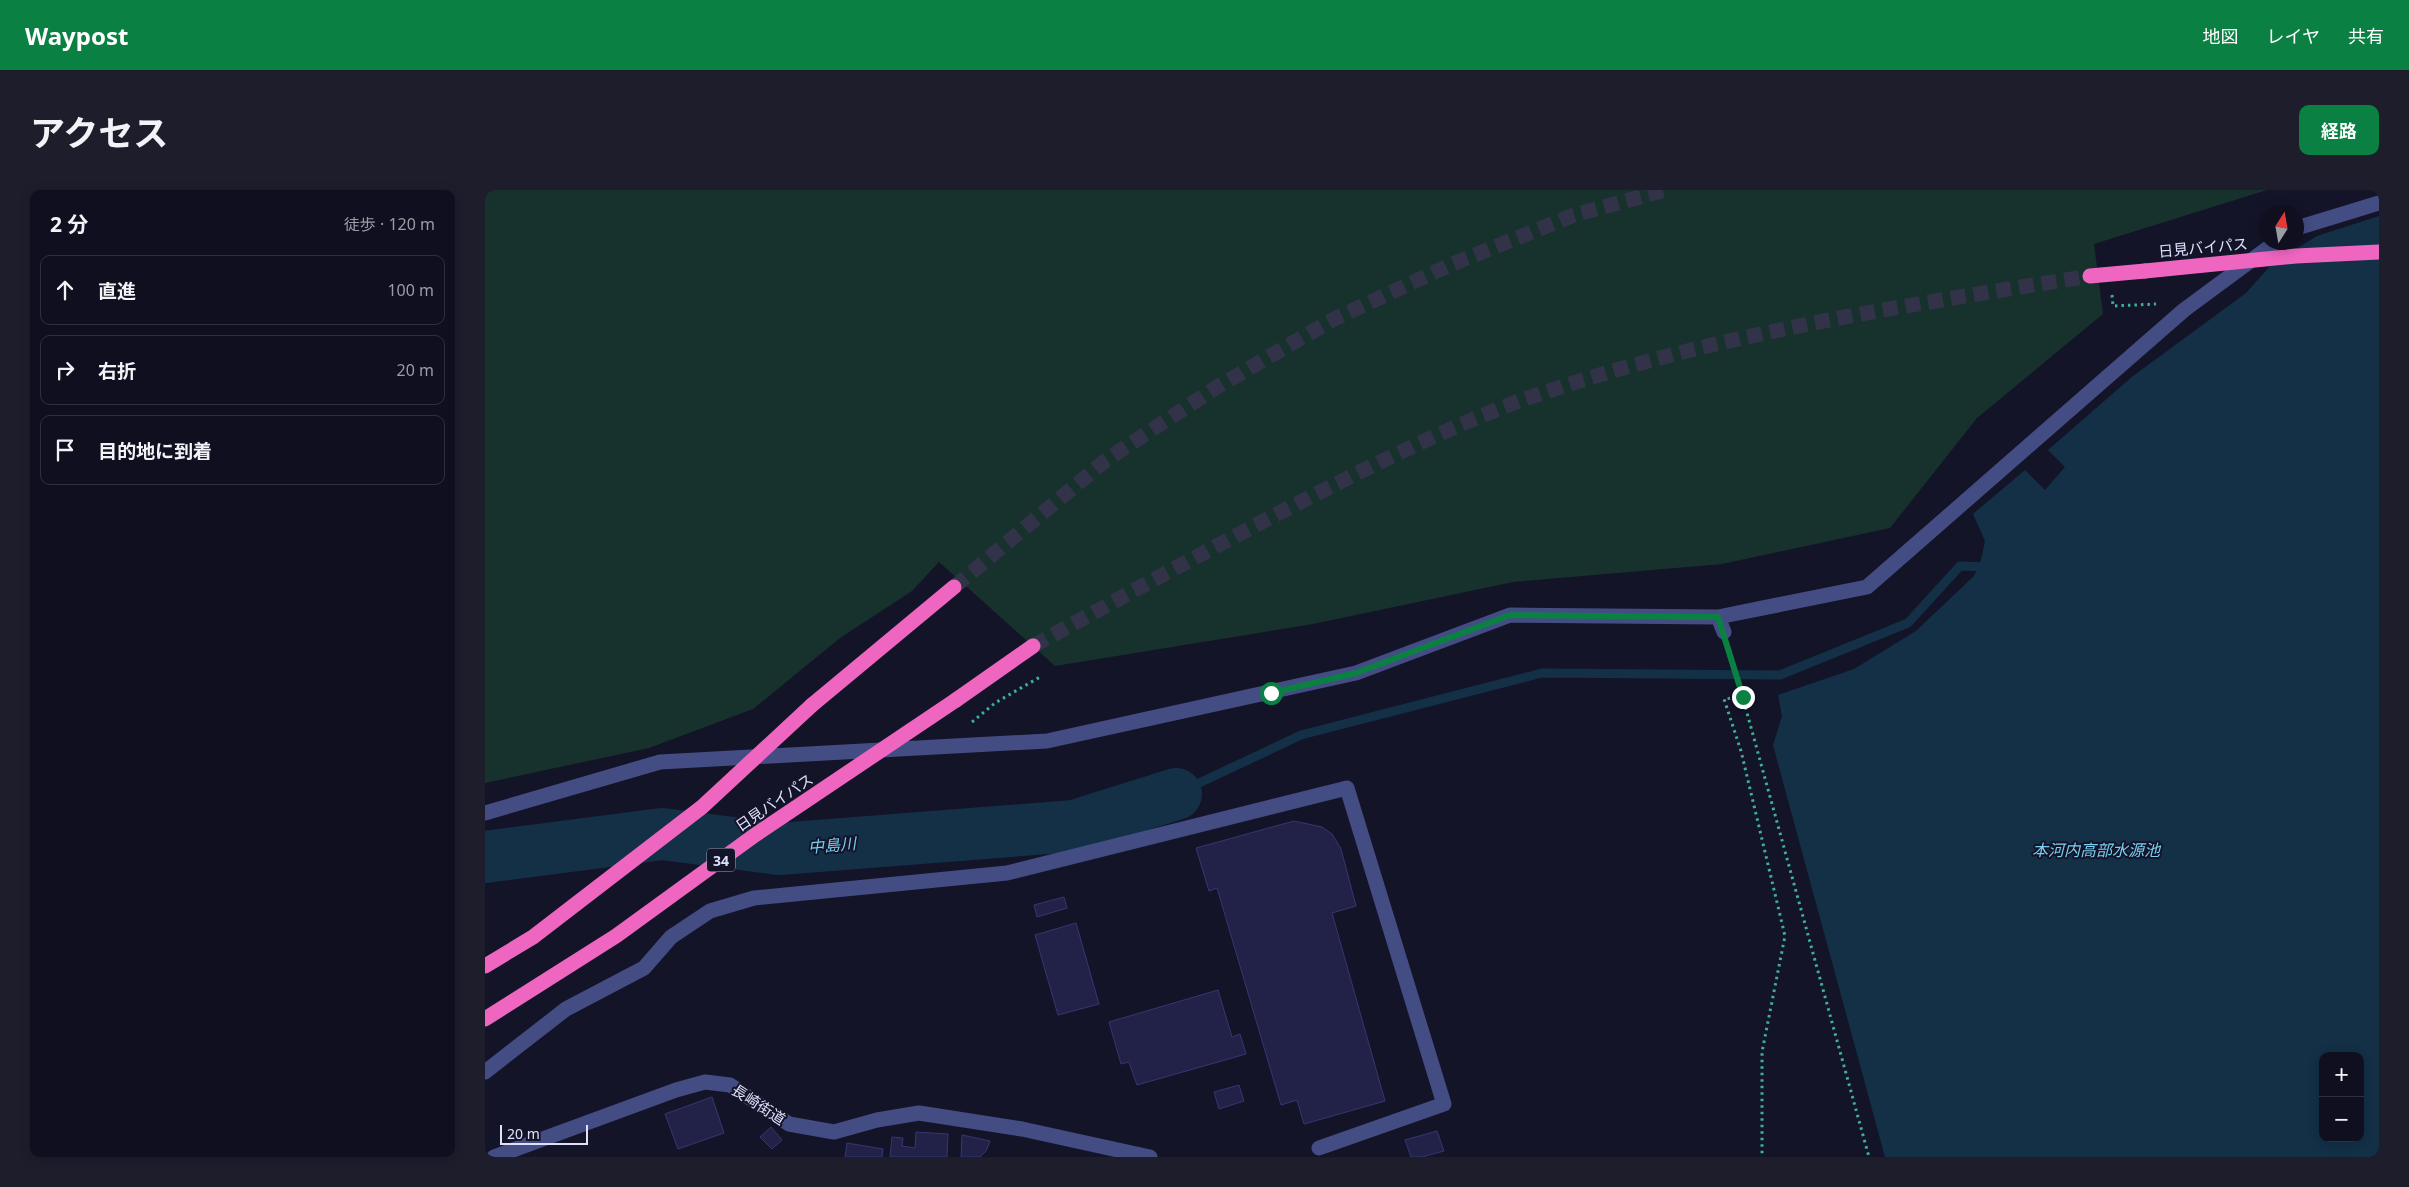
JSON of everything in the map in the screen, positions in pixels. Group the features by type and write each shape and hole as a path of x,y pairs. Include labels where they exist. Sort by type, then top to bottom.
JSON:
{"highway":[{"name":"日見バイパス","path":"2090,276 2297,256 2379,252"},
{"path":"485,966 533,937 702,807 812,705 954,588"},
{"name":"日見バイパス","path":"485,1019 616,936 755,835 1033,646"}],"street":[{"path":"2304,226 2379,203"},
{"path":"485,813 660,762 1047,741 1356,673 1510,615 1718,617 1867,587 2183,310 2265,250"},
{"path":"1718,617 1724,632"},
{"path":"485,1072 566,1009 643,968 671,937 709,912 755,898 1007,873 1347,788 1443,1104 1319,1148"},
{"name":"長崎街道","path":"494,1157 676,1090 705,1082 730,1084 789,1124 834,1132 877,1120 919,1113 1014,1128 1150,1157"}],"path":[{"path":"2112,295 2113,306 2157,304"},
{"path":"1724,632 1742,691 1869,1157"},
{"path":"968,724 995,703 1040,677"},
{"path":"1743,697 1724,698 1741,751 1785,936 1762,1052 1762,1157"}],"green space":[{"path":"485,190 2267,190 2094,244 2103,314 1977,418 1890,528 1722,564 1513,582 1313,624 1055,666 939,562 912,591 840,638 753,709 649,748 485,783"}],"water":[{"name":"本河内高部水源池","path":"2379,216 2379,1157 1885,1157 1773,745 1782,716 1778,695 1854,669 1916,631 1974,576 1981,560 1985,541 1973,514 2025,470 2045,490 2065,467 2048,450 2133,376 2246,293 2272,264 2294,250 2304,250 2304,244 2317,236"}],"building":[{"path":"1294,821 1322,827 1332,834 1341,849 1356,906 1332,913 1385,1101 1304,1124 1297,1100 1281,1105 1217,888 1209,891 1196,848"},
{"path":"1064,897 1067,908 1037,917 1034,905"},
{"path":"1076,923 1099,1004 1058,1015 1035,935"},
{"path":"1218,990 1232,1037 1240,1034 1246,1054 1137,1085 1129,1062 1121,1064 1109,1022"},
{"path":"1239,1085 1244,1101 1219,1109 1214,1092"},
{"path":"712,1097 724,1133 678,1149 665,1114"},
{"path":"771,1127 782,1140 772,1149 760,1137"},
{"path":"1437,1131 1444,1151 1422,1157 1411,1157 1405,1140"},
{"path":"916,1132 948,1134 947,1157 890,1157 892,1137 903,1138 902,1146 915,1148"},
{"path":"962,1135 990,1141 986,1151 980,1157 961,1157"},
{"path":"847,1143 883,1149 882,1157 845,1157"}],"waterway":[{"path":"1176,794 1301,735 1542,673 1780,675 1908,623 1960,566 1989,567"},
{"name":"中島川","path":"485,857 662,834 779,849 1074,826 1176,794"}],"tunnel":[{"path":"954,587 1106,460 1217,387 1334,319 1450,265 1574,215 1666,190"},
{"path":"1033,646 1328,488 1420,443 1514,403 1655,359 1799,326 2090,276"}],"route":[{"path":"1271,693 1356,673 1510,615 1718,617 1743,697"}]}
